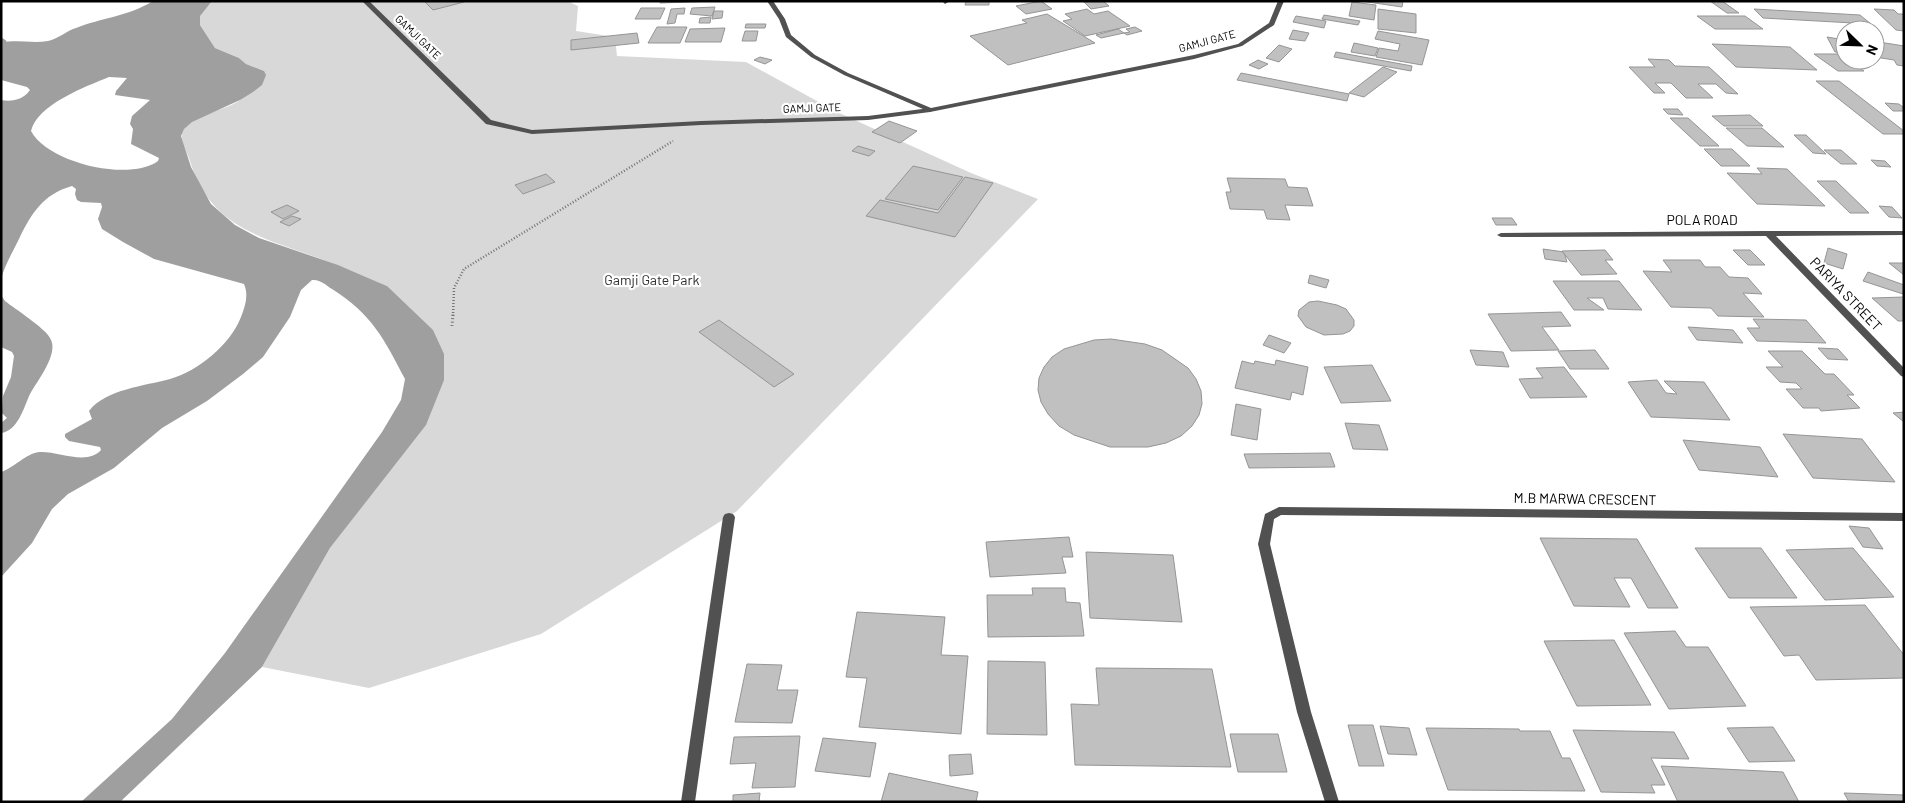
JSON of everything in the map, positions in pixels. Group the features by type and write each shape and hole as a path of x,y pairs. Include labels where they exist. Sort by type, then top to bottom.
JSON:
{"street":[{"name":"GAMJI GATE","path":"365,1 489,122 532,132 701,123 868,118 930,110 1194,57 1240,45 1272,24 1281,1"},
{"path":"770,1 782,19 788,36 813,56 846,74 930,110"},
{"name":"POLA ROAD","path":"1501,235 1904,232"},
{"name":"PARIYA STREET","path":"1768,233 1904,374"},
{"name":"M.B MARWA CRESCENT","path":"1332,802 1304,712 1264,544 1268,517 1279,511 1904,518"},
{"path":"688,802 729,517"}],"path":[{"path":"452,326 454,288 464,269 565,209 701,123"}],"green space":[{"name":"Gamji Gate Park","path":"212,1 567,1 578,6 576,31 615,37 617,56 746,62 835,111 971,173 1038,199 737,511 541,634 369,688 262,667 330,548 425,425 387,286 272,241 237,224 222,213 209,199 198,181 183,144 183,130 194,120 240,100 264,71 215,48 200,25 199,16"}],"shaded area":[{"path":"153,1 212,1 200,16 200,25 215,48 264,71 266,75 262,85 253,92 192,122 184,129 181,136 191,167 211,204 235,225 259,238 338,265 387,286 433,330 444,354 444,380 426,425 330,548 262,667 120,802 81,802 172,719 225,653 382,432 401,400 405,379 376,328 367,318 346,298 318,280 312,280 301,290 290,317 263,357 207,401 162,428 114,468 68,494 52,509 32,543 1,577 1,472 30,455 40,452 72,457 95,455 101,450 100,447 69,441 65,434 92,419 89,411 105,398 126,389 181,375 212,356 236,327 245,305 246,293 244,284 154,259 102,229 98,219 102,207 101,203 77,200 76,189 72,186 53,194 33,213 11,254 1,279 1,100 17,100 30,90 27,87 1,80 1,43 48,41 76,28 144,6","holes":["109,77 127,78 115,95 150,100 132,116 130,124 133,129 131,144 159,158 158,161 145,167 128,170 90,166 54,152 40,142 31,131 35,121 52,105 64,98"]},
{"path":"1,295 5,301 47,334 52,344 52,351 50,359 30,394 20,418 12,428 1,433 1,423 7,418 2,413 3,396 11,377 14,356 12,352 1,347"}],"building":[{"path":"424,1 463,1 464,2 433,10"},
{"path":"660,1 717,1 660,3"},
{"path":"966,1 989,1 989,5 965,5"},
{"path":"1041,1 1052,9 1026,14 1016,6"},
{"path":"1083,1 1103,1 1109,6 1091,9"},
{"path":"1361,1 1403,1 1402,7"},
{"path":"1710,1 1722,1 1739,13 1727,13"},
{"path":"1352,2 1376,5 1374,20 1349,16"},
{"path":"715,7 712,16 690,14 692,8"},
{"path":"641,8 665,8 660,19 635,19"},
{"path":"685,8 684,14 677,14 675,23 667,24 671,9"},
{"path":"1087,9 1094,14 1108,11 1130,26 1085,36 1063,21 1072,19 1065,14"},
{"path":"1378,9 1416,14 1416,33 1378,29"},
{"path":"1754,9 1860,15 1866,20 1835,20 1835,22 1763,18"},
{"path":"1874,9 1894,10 1898,14 1904,14 1904,31 1896,30"},
{"path":"714,11 723,11 722,18 712,19"},
{"path":"1047,14 1095,43 1008,65 970,36 1027,23 1022,20"},
{"path":"1324,15 1360,21 1358,25 1322,19"},
{"path":"1296,16 1326,21 1324,28 1293,22"},
{"path":"1697,16 1745,16 1763,29 1715,29"},
{"path":"711,17 710,23 699,23 700,18"},
{"path":"746,24 766,24 765,28 745,28"},
{"path":"657,27 687,27 680,43 648,43"},
{"path":"1135,27 1142,31 1127,35 1124,33 1130,32 1126,29"},
{"path":"725,28 721,42 685,42 690,29"},
{"path":"1118,29 1124,33 1101,38 1096,35"},
{"path":"1293,30 1309,33 1305,41 1289,39"},
{"path":"745,31 758,31 756,41 742,41"},
{"path":"1378,31 1429,40 1422,65 1376,57 1379,48 1398,51 1400,44 1375,39"},
{"path":"637,33 639,43 571,50 571,40"},
{"path":"1827,37 1835,38 1835,52"},
{"path":"1354,43 1378,48 1375,56 1351,52"},
{"path":"1885,43 1904,46 1904,66 1897,65 1894,60 1885,59"},
{"path":"1712,44 1790,47 1817,70 1736,67"},
{"path":"1279,45 1292,49 1279,62 1266,58"},
{"path":"1336,52 1412,66 1411,71 1334,57"},
{"path":"1814,54 1835,54 1835,69"},
{"path":"760,57 772,60 765,64 754,60"},
{"path":"1648,59 1669,60 1675,66 1709,67 1738,94 1726,93 1716,84 1698,84 1713,98 1686,98 1671,83 1655,83 1665,93 1654,93 1629,67 1655,67"},
{"path":"1258,60 1268,64 1259,69 1249,65"},
{"path":"1383,67 1397,72 1364,97 1349,93"},
{"path":"1837,70 1864,71 1838,71"},
{"path":"1241,73 1349,94 1347,101 1237,80"},
{"path":"1816,81 1839,81 1904,131 1904,134 1883,134"},
{"path":"1885,103 1899,104 1904,108 1904,111 1893,111"},
{"path":"1663,109 1678,109 1683,115 1668,114"},
{"path":"1750,115 1763,126 1724,126 1712,116"},
{"path":"1670,118 1688,118 1719,146 1700,146"},
{"path":"889,121 917,131 900,143 872,132"},
{"path":"1726,128 1762,128 1784,147 1747,146"},
{"path":"1794,135 1806,135 1826,154 1813,153"},
{"path":"858,146 875,151 869,156 852,151"},
{"path":"1704,149 1732,149 1750,166 1721,166"},
{"path":"1824,150 1841,150 1857,164 1841,164"},
{"path":"1871,160 1885,161 1891,167 1877,166"},
{"path":"913,166 963,177 938,210 885,199"},
{"path":"1757,168 1787,169 1825,206 1757,204 1727,173 1762,174"},
{"path":"546,174 555,182 523,194 515,185"},
{"path":"965,177 993,183 955,237 866,216 880,200 938,213"},
{"path":"1227,178 1285,179 1288,187 1307,188 1313,206 1285,205 1290,220 1267,219 1264,210 1230,209 1226,192 1231,192"},
{"path":"1817,181 1836,181 1869,213 1850,213"},
{"path":"287,205 299,211 283,219 271,212"},
{"path":"1879,206 1892,207 1902,218 1889,217"},
{"path":"292,216 301,219 289,226 280,222"},
{"path":"1492,218 1512,218 1517,225 1496,225"},
{"path":"1828,248 1847,254 1843,269 1824,263"},
{"path":"1543,249 1564,252 1567,262 1545,259"},
{"path":"1605,250 1613,260 1605,260 1617,274 1581,275 1562,251"},
{"path":"1733,250 1750,250 1765,265 1748,265"},
{"path":"1663,260 1700,260 1705,267 1720,267 1729,277 1748,278 1762,294 1743,293 1764,317 1718,316 1711,308 1671,307 1643,271 1672,272"},
{"path":"1889,263 1904,263 1904,275"},
{"path":"1868,272 1904,285 1903,294 1863,281"},
{"path":"1310,275 1329,280 1326,288 1308,283"},
{"path":"1553,281 1619,281 1642,310 1608,309 1603,298 1587,298 1604,310 1574,310"},
{"path":"1904,297 1904,321 1898,321 1872,298"},
{"path":"1318,301 1346,309 1354,320 1354,326 1350,331 1343,334 1324,335 1306,327 1298,316 1299,310 1309,302"},
{"path":"1561,312 1571,326 1542,327 1559,350 1511,351 1488,314"},
{"path":"1753,319 1806,320 1826,343 1757,341 1747,328 1760,328"},
{"path":"719,320 794,374 774,387 699,332"},
{"path":"1688,327 1733,330 1743,343 1697,340"},
{"path":"1269,335 1291,343 1284,353 1263,345"},
{"path":"1111,339 1145,344 1162,350 1188,368 1196,379 1201,391 1202,404 1199,415 1192,426 1181,436 1166,443 1148,447 1110,447 1074,435 1059,426 1048,414 1041,402 1038,390 1039,378 1044,367 1052,357 1064,349 1094,340"},
{"path":"1818,348 1838,349 1848,360 1828,359"},
{"path":"1470,350 1503,352 1509,367 1476,365"},
{"path":"1595,350 1609,369 1570,369 1558,351"},
{"path":"1768,351 1802,351 1825,374 1834,374 1854,395 1847,395 1860,408 1821,411 1819,408 1803,408 1786,389 1802,389 1796,383 1780,382 1766,367 1783,367"},
{"path":"1276,360 1308,367 1303,395 1292,392 1290,400 1235,388 1242,361 1254,364 1255,361 1275,365"},
{"path":"1372,365 1391,401 1341,403 1324,367"},
{"path":"1564,367 1587,397 1530,398 1519,379 1543,378 1536,368"},
{"path":"1657,380 1666,393 1677,394 1664,381 1704,382 1730,420 1651,417 1628,382"},
{"path":"1236,404 1261,409 1257,440 1231,435"},
{"path":"1904,412 1904,422 1893,413"},
{"path":"1345,423 1379,425 1388,450 1353,449"},
{"path":"1783,434 1862,439 1895,482 1813,478"},
{"path":"1683,440 1760,447 1778,477 1699,470"},
{"path":"1330,453 1335,467 1249,468 1244,454"},
{"path":"1849,526 1869,528 1883,549 1863,547"},
{"path":"1069,537 1073,557 1062,557 1066,573 990,577 986,542"},
{"path":"1540,538 1637,539 1678,608 1648,608 1631,578 1614,578 1630,607 1574,606"},
{"path":"1695,548 1761,548 1797,598 1729,598"},
{"path":"1853,548 1894,597 1825,600 1786,550"},
{"path":"1086,552 1173,555 1182,622 1090,618"},
{"path":"1032,588 1065,588 1066,602 1080,603 1084,636 988,637 987,595 1033,595"},
{"path":"1865,605 1904,655 1904,678 1816,680 1799,655 1784,656 1750,607"},
{"path":"857,612 945,617 941,655 968,656 961,734 859,727 867,678 846,677"},
{"path":"1675,631 1686,647 1708,647 1746,706 1669,709 1624,633"},
{"path":"1614,640 1651,705 1577,706 1544,641"},
{"path":"988,661 1045,662 1047,735 987,734"},
{"path":"747,664 782,665 777,690 798,690 792,723 735,722"},
{"path":"1096,668 1212,669 1231,767 1075,765 1071,704 1099,705"},
{"path":"1348,725 1373,725 1384,766 1359,766"},
{"path":"1380,726 1409,728 1417,755 1388,754"},
{"path":"1773,727 1795,761 1749,762 1727,728"},
{"path":"1426,728 1550,731 1562,758 1570,758 1585,791 1448,790"},
{"path":"1573,730 1674,732 1689,759 1651,758 1665,785 1651,785 1655,793 1601,792"},
{"path":"1230,734 1278,734 1287,772 1238,772"},
{"path":"800,736 795,787 752,788 756,763 730,764 734,737"},
{"path":"823,738 876,743 870,777 815,771"},
{"path":"971,754 973,774 950,776 949,755"},
{"path":"1661,766 1783,772 1799,802 1678,802"},
{"path":"889,773 978,792 976,802 881,802"},
{"path":"760,793 759,802 733,802 733,795"},
{"path":"1844,793 1904,795 1904,802 1849,802"}]}
